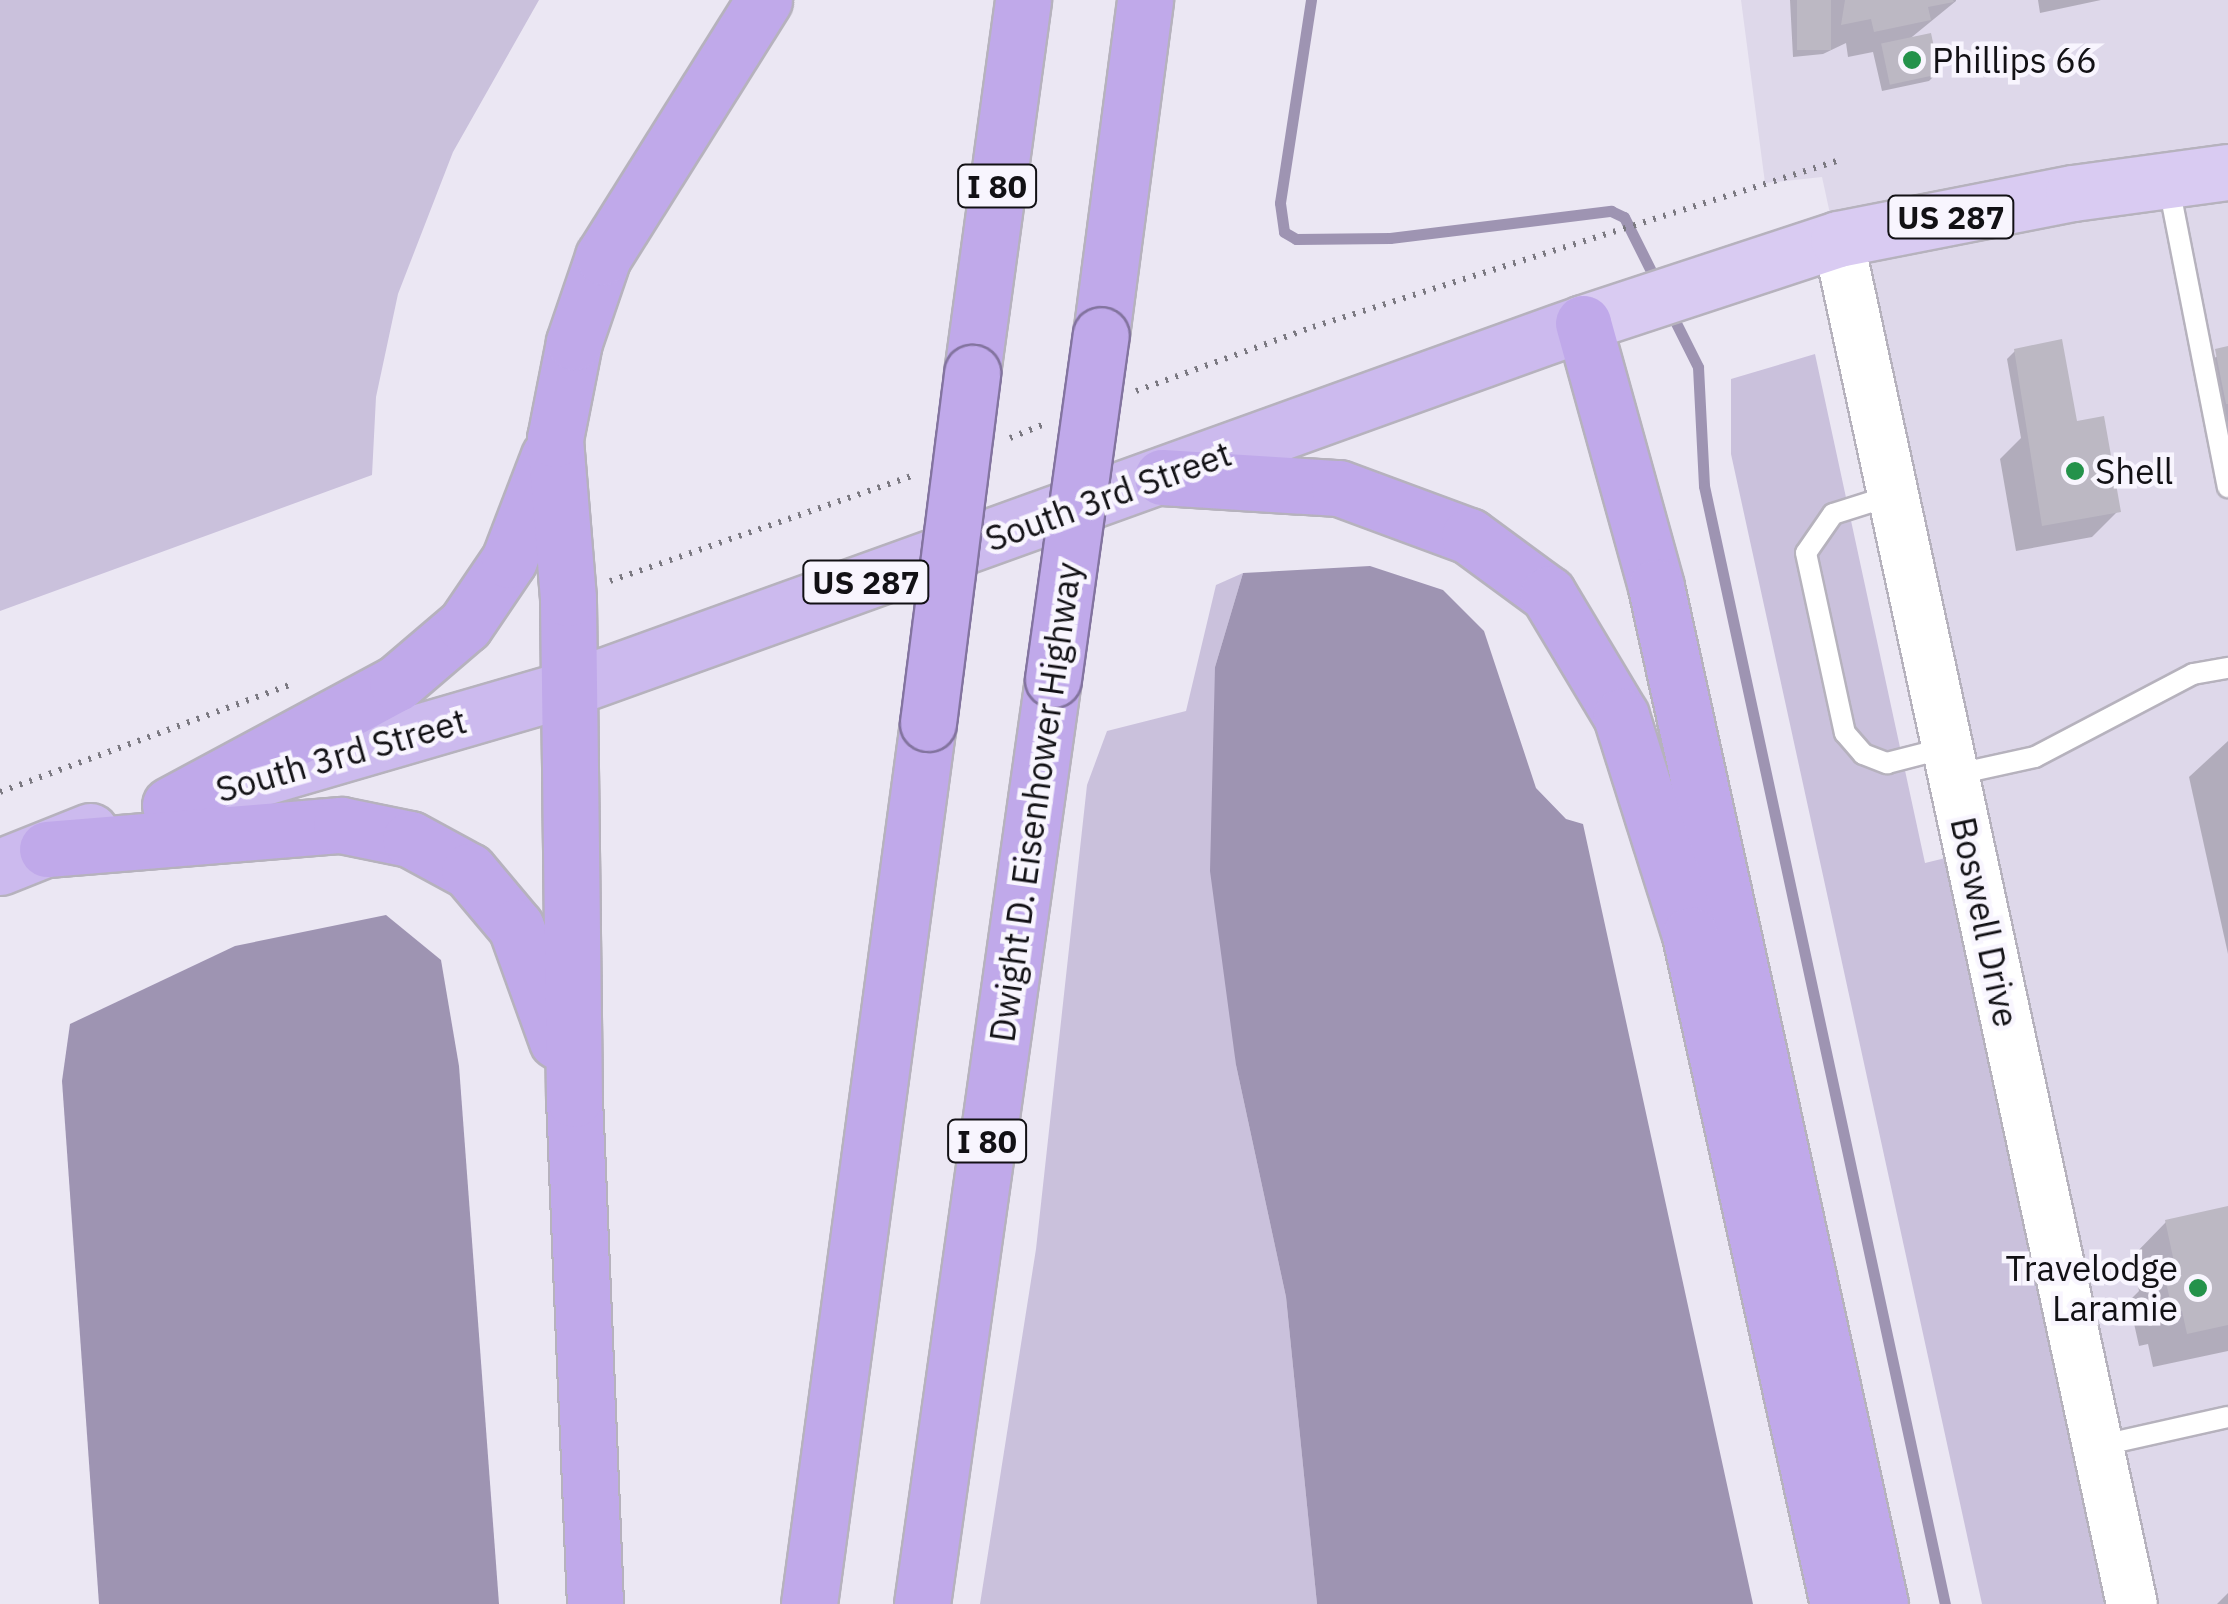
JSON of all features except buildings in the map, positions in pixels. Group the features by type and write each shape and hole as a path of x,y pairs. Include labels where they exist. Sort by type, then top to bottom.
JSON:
{"highway":[{"path":"170,805 297,731 397,683 466,626 510,560 555,439 574,342 603,257 764,0"},
{"name":"I 80","path":"808,1604 1022,0"},
{"name":"Dwight D. Eisenhower Highway","path":"922,1604 1145,0"},
{"path":"1583,323 1591,414 1690,935 1838,1604"},
{"path":"1583,323 1656,587 1880,1604"},
{"name":"South 3rd Street","path":"23,858 170,805 570,688 1583,323"},
{"path":"555,439 570,688 574,1099 595,1604"},
{"path":"1162,477 1340,488 1469,536 1548,594 1622,716 1690,935"},
{"path":"23,858 340,825 410,839 469,871 516,927 543,991 574,1099"},
{"path":"933,1604 951,1387"}],"main road":[{"name":"South 3rd Street","path":"1583,323 1838,239 2228,172"}],"street":[{"name":"Boswell Drive","path":"1838,239 2132,1604"}],"lane":[{"path":"2167,180 2228,487"},
{"path":"1893,495 1833,514 1806,554 1845,733 1863,754 1887,763 2035,757 2193,674 2228,668"},
{"path":"2098,1446 2228,1418"}],"path":[{"path":"1130,391 1840,160"}],"shaded area":[{"path":"0,0 539,0 453,152 398,294 376,397 372,475 0,611"},
{"path":"1741,0 2228,0 2228,1604 2132,1604 1822,177 1765,183"},
{"path":"1815,354 1925,863 1970,852 2132,1604 1982,1604 1731,454 1731,379"},
{"path":"1370,566 1443,590 1484,631 1536,788 1566,819 1583,824 1753,1604 1317,1604 1286,1297 1236,1065 1210,871 1215,667 1243,573"},
{"path":"1243,573 1215,667 1236,1065 1286,1297 1317,1604 980,1604 1036,1249 1087,785 1107,731 1186,711 1216,585"},
{"path":"386,915 441,960 459,1066 499,1604 99,1604 62,1081 70,1024 235,946"}],"waterway":[{"path":"1311,0 1280,203 1284,232 1296,239 1390,238 1611,211 1624,217 1658,285"},
{"path":"1670,311 1698,367 1704,486 1945,1604"}],"place":[{"name":"Phillips 66","path":"1912,60"},
{"name":"Shell","path":"2075,471"},
{"name":"Travelodge Laramie","path":"2198,1288"}]}
